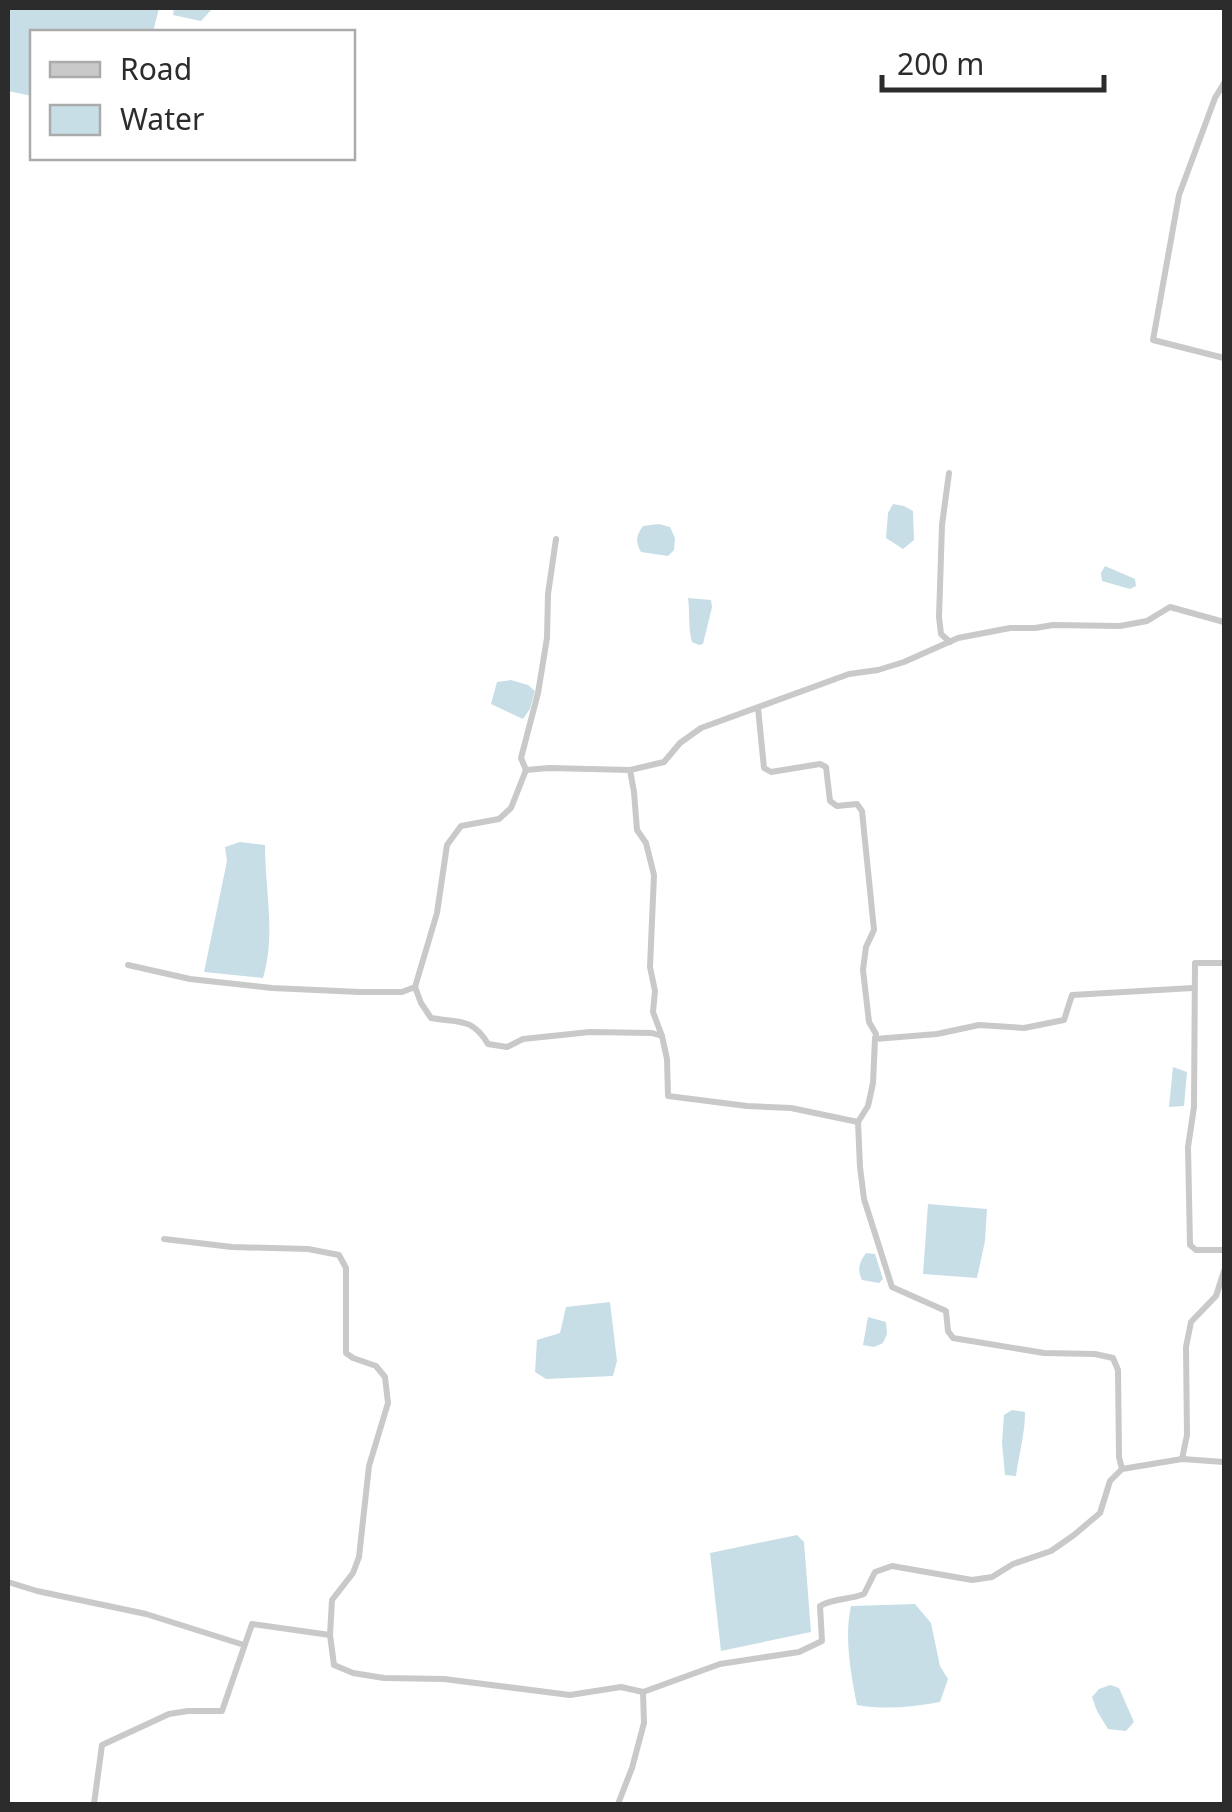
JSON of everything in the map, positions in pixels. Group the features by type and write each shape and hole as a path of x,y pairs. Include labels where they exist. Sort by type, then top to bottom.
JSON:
{"street":[{"path":"1224,83 1179,195 1153,340 1224,358"},
{"path":"949,473 942,525 939,617 941,634 950,642"},
{"path":"556,539 547,638 521,758 526,770 511,808 499,820 461,826 448,845 437,913 416,988 431,1018 470,1024 479,1029 488,1044 507,1047 524,1039 590,1032 662,1036"},
{"path":"526,770 630,770 664,762 680,743 702,728 849,674 904,662 958,638 1010,628 1120,626 1147,621 1170,607 1224,622"},
{"path":"758,708 764,768 771,772 820,764 826,767 830,801 837,806 857,804 862,811 874,930 866,947 863,970 869,1022 876,1039 873,1083 868,1106 858,1122 860,1167 864,1199 892,1287 946,1311 948,1331 953,1338 1044,1353 1113,1358 1118,1370 1122,1470"},
{"path":"630,770 638,830 646,842 654,876 650,967 655,991 653,1012 662,1036 668,1096 791,1108 858,1122"},
{"path":"1224,963 1194,963 1194,1107 1188,1162 1190,1245 1196,1250 1224,1250"},
{"path":"128,965 190,979 272,988 402,992 416,988"},
{"path":"876,1039 937,1034 979,1025 1024,1028 1064,1020 1072,995 1193,988"},
{"path":"164,1239 232,1248 308,1249 338,1255 346,1268 346,1353 376,1366 386,1377 388,1402 369,1466 359,1557 353,1573 332,1600 330,1635 334,1665 352,1673 570,1695 621,1687 643,1692 720,1664 799,1652 822,1640 820,1606 830,1600 864,1594 875,1572 892,1566 972,1580 992,1577 1013,1564 1051,1550 1100,1513 1110,1481 1122,1470 1182,1459 1224,1462"},
{"path":"1182,1459 1187,1436 1186,1347 1191,1322 1216,1296 1224,1272"},
{"path":"8,1582 146,1614 244,1645"},
{"path":"94,1804 102,1745 169,1714 222,1710 252,1624 330,1635"},
{"path":"618,1804 644,1723 643,1692"}],"water":[{"path":"8,8 159,8 154,30 30,30 30,96 8,91"},
{"path":"174,8 213,8 201,21 173,15"},
{"path":"893,504 913,511 914,540 903,549 886,538 888,513"},
{"path":"643,526 670,527 675,538 674,550 668,556 641,552 637,542"},
{"path":"1105,566 1135,579 1136,586 1130,589 1102,581"},
{"path":"688,598 711,600 703,644 692,642"},
{"path":"511,680 535,691 523,719 491,704 497,682"},
{"path":"240,842 265,845 269,929 263,978 204,972 227,861 225,847"},
{"path":"1173,1067 1187,1072 1184,1106 1169,1107"},
{"path":"928,1204 987,1209 977,1278 923,1274"},
{"path":"866,1253 875,1254 883,1279 879,1283 862,1280 860,1266"},
{"path":"610,1302 617,1361 613,1376 546,1379 535,1372 537,1340 560,1333 566,1307"},
{"path":"868,1317 886,1322 883,1343 874,1347 863,1345"},
{"path":"1012,1410 1025,1412 1016,1476 1005,1475 1002,1443 1004,1415"},
{"path":"797,1535 804,1542 811,1632 721,1651 710,1553"},
{"path":"915,1604 931,1623 940,1666 948,1679 940,1702 899,1707 857,1705 848,1643 851,1606"},
{"path":"1110,1685 1119,1688 1134,1722 1126,1731 1108,1729 1092,1697"}]}
